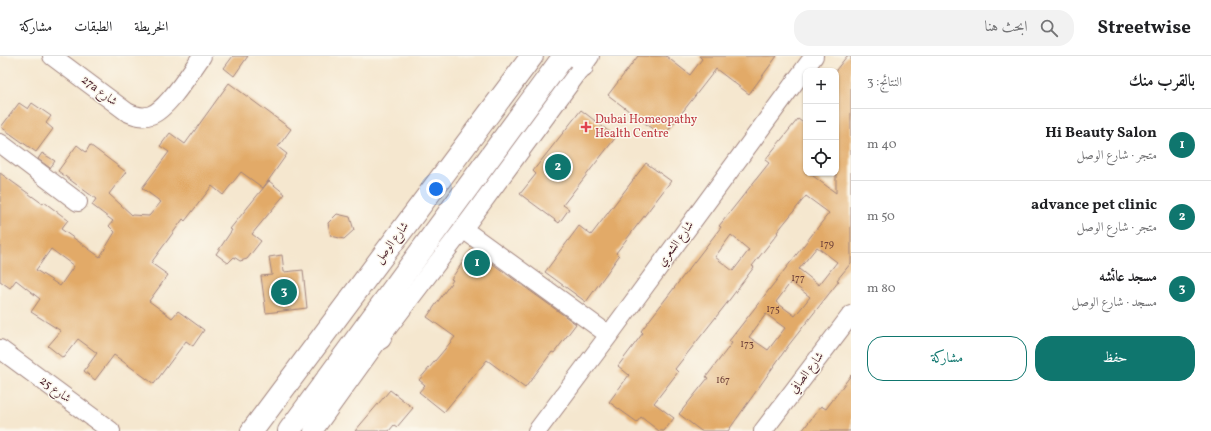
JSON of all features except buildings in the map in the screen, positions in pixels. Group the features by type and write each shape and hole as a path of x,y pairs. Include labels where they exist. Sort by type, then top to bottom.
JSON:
{"main road":[{"name":"شارع الوصل","path":"252,431 532,56"},
{"path":"289,431 355,341 579,59"},
{"path":"355,341 380,338"}],"street":[{"name":"27a شارع","path":"52,56 127,112 135,116 143,117 158,112 166,104 202,56"},
{"name":"شارع الشعري","path":"537,431 814,56"},
{"path":"313,431 380,338 463,229 579,59"},
{"path":"0,143 78,202"},
{"path":"463,229 610,334"},
{"name":"شارع الصافي","path":"763,431 851,315"},
{"name":"شارع 25","path":"2,354 111,431"}],"place":[{"name":"Dubai Homeopathy Health Centre","path":"586,127"},
{"name":"advance pet clinic","path":"558,167"},
{"name":"Hi Beauty Salon","path":"477,263"},
{"name":"مسجد عائشه","path":"284,292"}]}
